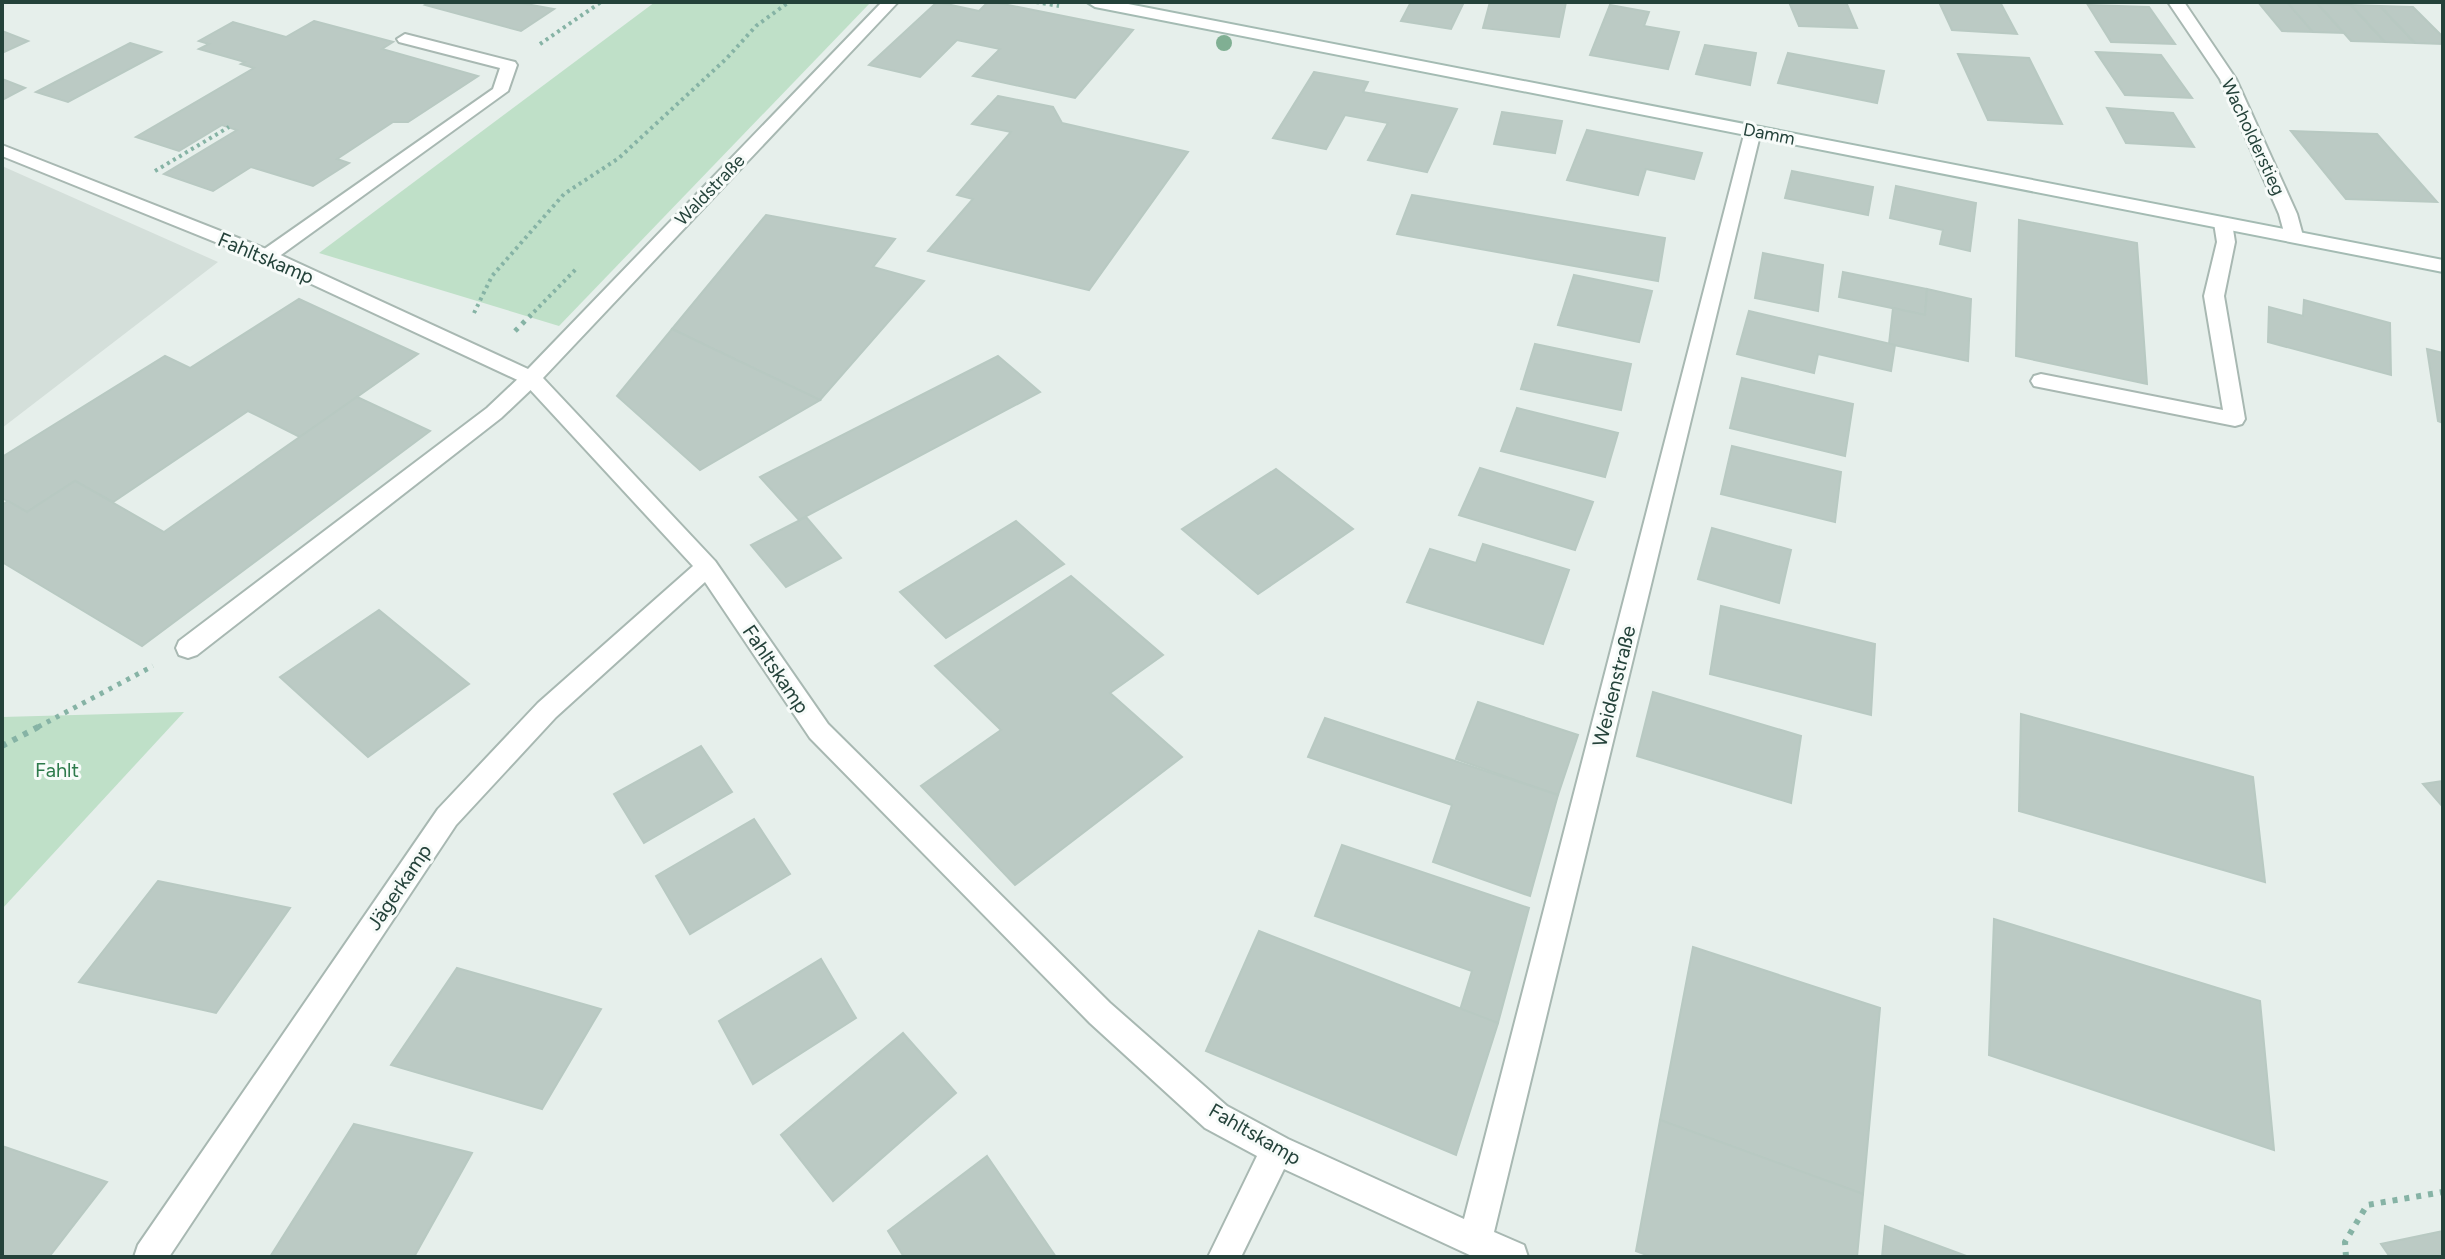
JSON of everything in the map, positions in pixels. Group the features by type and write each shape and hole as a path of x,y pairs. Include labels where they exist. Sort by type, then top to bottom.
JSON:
{"street":[{"name":"Waldstraße","path":"188,648 494,413 890,2"},
{"name":"Damm","path":"1095,2 2443,266"},
{"name":"Wacholderstieg","path":"2176,2 2228,79 2288,214 2294,236"},
{"path":"267,256 500,91 509,65 405,39"},
{"name":"Weidenstraße","path":"1475,1241 1753,131"},
{"name":"Fahltskamp","path":"2,150 267,256 531,378 707,567 819,731 1100,1013 1216,1117 1277,1150 1512,1257"},
{"path":"2041,381 2235,419 2214,296 2226,242 2223,223"},
{"name":"Jägerkamp","path":"150,1257 447,817 547,710 707,567"},
{"path":"1224,1257 1277,1150"}],"path":[{"path":"509,65 601,2"},
{"path":"469,323 492,276 564,194 619,158 727,58 756,26 789,2"},
{"path":"148,176 229,127"},
{"path":"2,746 188,648"},
{"path":"2346,1257 2345,1242 2367,1205 2443,1194"}],"shaded area":[{"path":"2,166 218,262 2,428"}],"green space":[{"path":"655,2 871,2 559,326 319,253"},
{"name":"Fahlt","path":"184,712 2,909 2,717"}],"building":[{"path":"430,2 515,2 554,9 521,31 425,5"},
{"path":"937,2 979,11 988,2 993,2 1133,30 1075,98 973,76 1000,49 957,40 920,77 869,65"},
{"path":"1411,2 1464,2 1451,29 1401,21"},
{"path":"1490,2 1566,2 1559,37 1483,28"},
{"path":"1789,2 1846,2 1857,28 1799,26"},
{"path":"1939,2 2000,2 2017,34 1952,30"},
{"path":"2258,2 2287,2 2313,32 2282,31"},
{"path":"2287,2 2316,2 2344,33 2313,32"},
{"path":"2317,3 2351,5 2385,42 2351,41"},
{"path":"1610,5 1649,12 1644,26 1679,32 1668,69 1590,55"},
{"path":"2088,5 2149,7 2175,44 2111,42"},
{"path":"2351,5 2380,6 2415,43 2385,42"},
{"path":"2380,6 2413,7 2443,37 2443,44 2415,43"},
{"path":"314,21 393,42 382,49 478,76 408,122 393,122 337,159 349,163 313,186 251,167 213,191 164,174 237,130 222,125 179,151 136,137 254,68 241,64 245,62 199,49 209,44 199,41 233,22 286,37"},
{"path":"2,31 28,41 2,53"},
{"path":"130,43 161,52 68,102 36,92"},
{"path":"1705,45 1756,53 1750,85 1696,74"},
{"path":"2096,52 2161,55 2192,98 2125,95"},
{"path":"1788,53 1884,71 1877,103 1778,83"},
{"path":"1958,54 2029,58 2062,124 1988,120"},
{"path":"1314,72 1368,82 1363,92 1457,109 1427,172 1368,160 1388,123 1345,115 1326,149 1273,138"},
{"path":"2,79 25,88 2,100"},
{"path":"998,96 1053,107 1062,123 1188,152 1089,290 928,251 973,199 957,195 1011,132 972,124"},
{"path":"2107,108 2173,113 2194,147 2126,143"},
{"path":"1502,112 1562,121 1555,153 1494,144"},
{"path":"1587,130 1702,153 1694,179 1646,169 1638,195 1567,180"},
{"path":"2291,131 2377,134 2437,202 2346,199"},
{"path":"1792,171 1873,187 1868,215 1785,198"},
{"path":"1896,186 1976,203 1970,251 1940,244 1943,230 1890,218"},
{"path":"1412,195 1665,238 1658,281 1397,234"},
{"path":"766,215 895,239 873,267 924,281 820,400 672,329"},
{"path":"2019,220 2137,243 2147,384 2016,356"},
{"path":"1763,253 1823,265 1818,311 1755,298"},
{"path":"1843,272 1927,289 1925,315 1839,297"},
{"path":"1574,275 1652,291 1639,342 1558,325"},
{"path":"1927,289 1971,299 1968,361 1889,344 1893,308 1925,315"},
{"path":"299,299 418,354 300,437 248,411 113,502 75,481 27,512 2,498 2,457 165,356 190,368"},
{"path":"2304,300 2390,323 2391,375 2268,342 2269,307 2303,316"},
{"path":"1749,311 1895,345 1891,371 1818,354 1814,373 1737,354"},
{"path":"672,329 820,400 700,470 617,396"},
{"path":"1535,344 1631,364 1621,410 1521,389"},
{"path":"2427,349 2443,353 2443,423 2438,421"},
{"path":"998,356 1040,392 799,520 760,477"},
{"path":"1742,378 1853,404 1845,456 1730,428"},
{"path":"357,397 430,431 142,646 2,562 2,505 8,501 27,512 75,481 164,532"},
{"path":"1517,408 1618,433 1605,477 1501,451"},
{"path":"1732,446 1841,472 1835,522 1721,494"},
{"path":"1480,468 1593,502 1575,550 1459,515"},
{"path":"1276,469 1353,529 1258,594 1182,529"},
{"path":"806,517 841,558 786,587 751,545"},
{"path":"1016,521 1064,564 946,638 900,592"},
{"path":"1712,528 1791,550 1779,603 1698,579"},
{"path":"1483,544 1569,570 1543,644 1407,602 1430,549 1476,563"},
{"path":"1071,576 1163,655 1110,693 1182,757 1015,885 921,786 1001,730 935,666"},
{"path":"1721,606 1875,644 1871,715 1710,674"},
{"path":"379,610 469,684 368,757 280,677"},
{"path":"1653,692 1801,736 1791,803 1637,756"},
{"path":"1478,702 1578,735 1558,795 1456,759"},
{"path":"2021,714 2253,777 2265,882 2019,811"},
{"path":"1325,718 1558,795 1530,896 1433,862 1452,805 1308,757"},
{"path":"701,746 732,792 644,843 614,794"},
{"path":"2443,781 2443,807 2423,784"},
{"path":"754,819 790,874 690,934 656,876"},
{"path":"1342,845 1529,908 1498,1023 1460,1010 1472,971 1315,916"},
{"path":"158,881 290,908 216,1013 79,982"},
{"path":"1994,919 2260,1001 2274,1150 1989,1055"},
{"path":"1259,931 1498,1023 1456,1155 1206,1051"},
{"path":"1693,947 1880,1008 1863,1194 1660,1120"},
{"path":"821,959 856,1018 753,1084 719,1021"},
{"path":"457,968 601,1009 542,1109 391,1065"},
{"path":"903,1033 956,1093 833,1201 781,1135"},
{"path":"1660,1120 1863,1194 1857,1257 1652,1257 1636,1251"},
{"path":"354,1124 472,1153 414,1257 270,1257"},
{"path":"2,1146 107,1182 49,1257 2,1257"},
{"path":"987,1156 1056,1257 904,1257 888,1231"},
{"path":"1885,1226 1969,1257 1882,1257"},
{"path":"2443,1231 2443,1257 2390,1257 2381,1244"}]}
